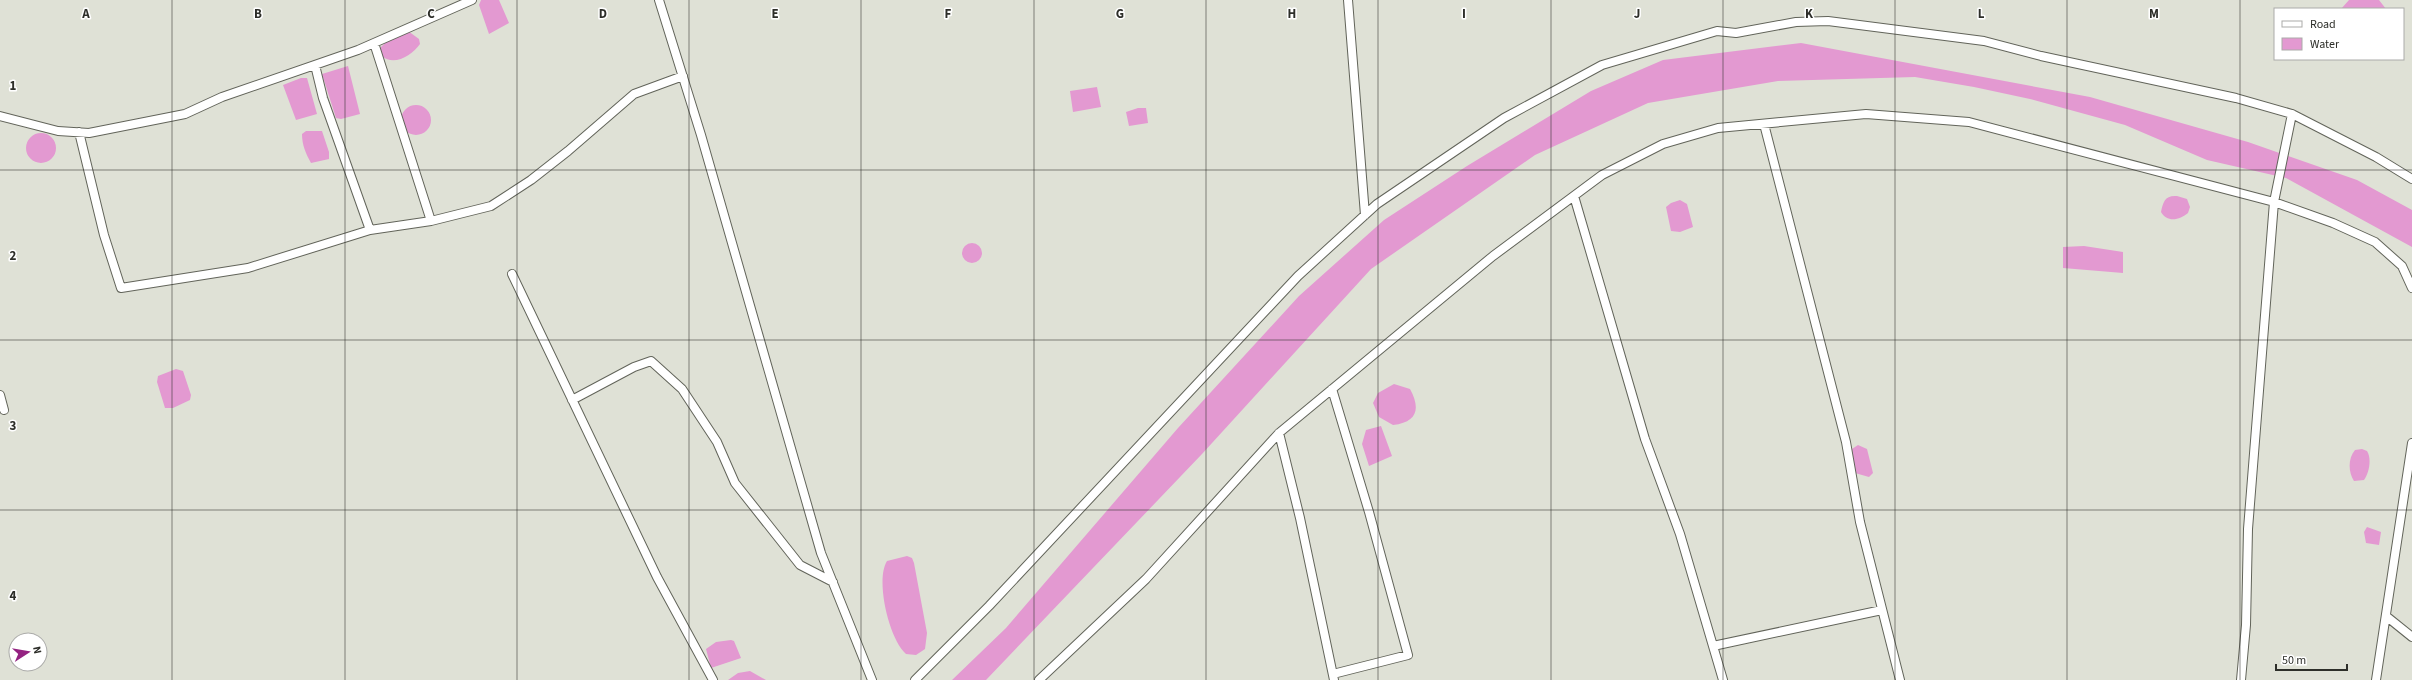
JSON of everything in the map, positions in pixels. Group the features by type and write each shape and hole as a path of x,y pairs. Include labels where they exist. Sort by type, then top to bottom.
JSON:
{"street":[{"path":"0,116 58,132 89,133 185,114 222,97 374,43 472,0"},
{"path":"659,0 684,76 821,553 872,680"},
{"path":"1348,0 1365,215"},
{"path":"915,680 994,600 1298,276 1377,204 1504,118 1602,65 1717,31 1736,33 1796,22 1828,21 1984,41 2041,56 2236,98 2292,114 2376,157 2412,179"},
{"path":"374,43 431,221"},
{"path":"315,65 323,98 370,230"},
{"path":"79,132 104,235 121,288 248,268 370,230 431,221 491,206 543,170 634,94 684,76"},
{"path":"1039,680 1146,579 1279,433 1493,256 1602,175 1663,144 1718,128 1866,114 1969,122 2274,202 2333,223 2375,242 2402,266 2412,288"},
{"path":"2241,680 2246,625 2248,529 2274,202 2292,114"},
{"path":"1764,124 1846,442 1860,522 1900,680"},
{"path":"1574,196 1645,439 1680,534 1723,680"},
{"path":"512,274 657,577 713,680"},
{"path":"572,400 634,367 651,361 682,389 717,442 735,483 800,565 833,582"},
{"path":"1279,433 1300,518 1333,677 1408,655 1369,512 1332,389"},
{"path":"0,395 4,410"},
{"path":"2376,680 2386,616 2409,492 2412,443"},
{"path":"1713,646 1882,610"},
{"path":"2386,616 2412,637"}],"water":[{"path":"481,0 499,0 509,23 489,34 479,5"},
{"path":"2349,0 2379,0 2385,8 2342,8"},
{"path":"408,31 419,39 420,44 417,48 408,56 397,60 387,59 382,56 380,48 387,41"},
{"path":"1801,43 2090,97 2248,142 2357,180 2412,210 2412,247 2286,178 2207,160 2125,125 2030,99 1974,87 1915,77 1778,81 1648,103 1535,155 1371,269 1202,454 986,680 952,680 1006,628 1178,428 1299,296 1384,220 1467,166 1591,91 1663,60"},
{"path":"348,66 360,114 341,119 336,118 322,74"},
{"path":"301,78 307,78 317,114 296,120 283,85"},
{"path":"1097,87 1101,107 1073,112 1070,91"},
{"path":"416,105 422,106 430,114 430,126 422,134 416,135 410,134 402,126 401,120 402,114 410,106"},
{"path":"1138,108 1146,108 1148,123 1129,126 1126,112"},
{"path":"306,131 322,131 329,152 329,159 311,163 303,142 302,134"},
{"path":"41,133 52,137 56,148 52,159 41,163 30,159 26,148 30,137"},
{"path":"2177,196 2187,199 2190,207 2188,213 2178,219 2167,218 2161,212 2164,202 2167,198"},
{"path":"1680,200 1687,204 1693,227 1680,232 1671,231 1666,207 1671,203"},
{"path":"972,243 979,246 982,253 979,260 972,263 965,260 962,253 965,246"},
{"path":"2084,246 2123,252 2123,273 2063,268 2063,247"},
{"path":"176,369 183,371 191,395 190,400 173,408 165,408 157,382 158,376"},
{"path":"1394,384 1410,389 1416,408 1412,418 1393,425 1379,417 1373,403 1378,393"},
{"path":"1381,426 1392,456 1369,466 1362,444 1366,430"},
{"path":"1858,445 1867,449 1873,473 1869,477 1855,473 1852,449"},
{"path":"2362,449 2367,451 2369,454 2370,462 2367,474 2364,480 2354,481 2350,469 2351,457 2355,450"},
{"path":"2367,527 2381,532 2379,545 2366,543 2364,532"},
{"path":"907,556 912,558 914,563 927,633 925,649 916,655 906,654 894,636 889,623 883,595 884,570 887,561"},
{"path":"734,641 741,658 711,668 706,649 716,642"},
{"path":"750,671 766,680 728,680 738,673"}]}
